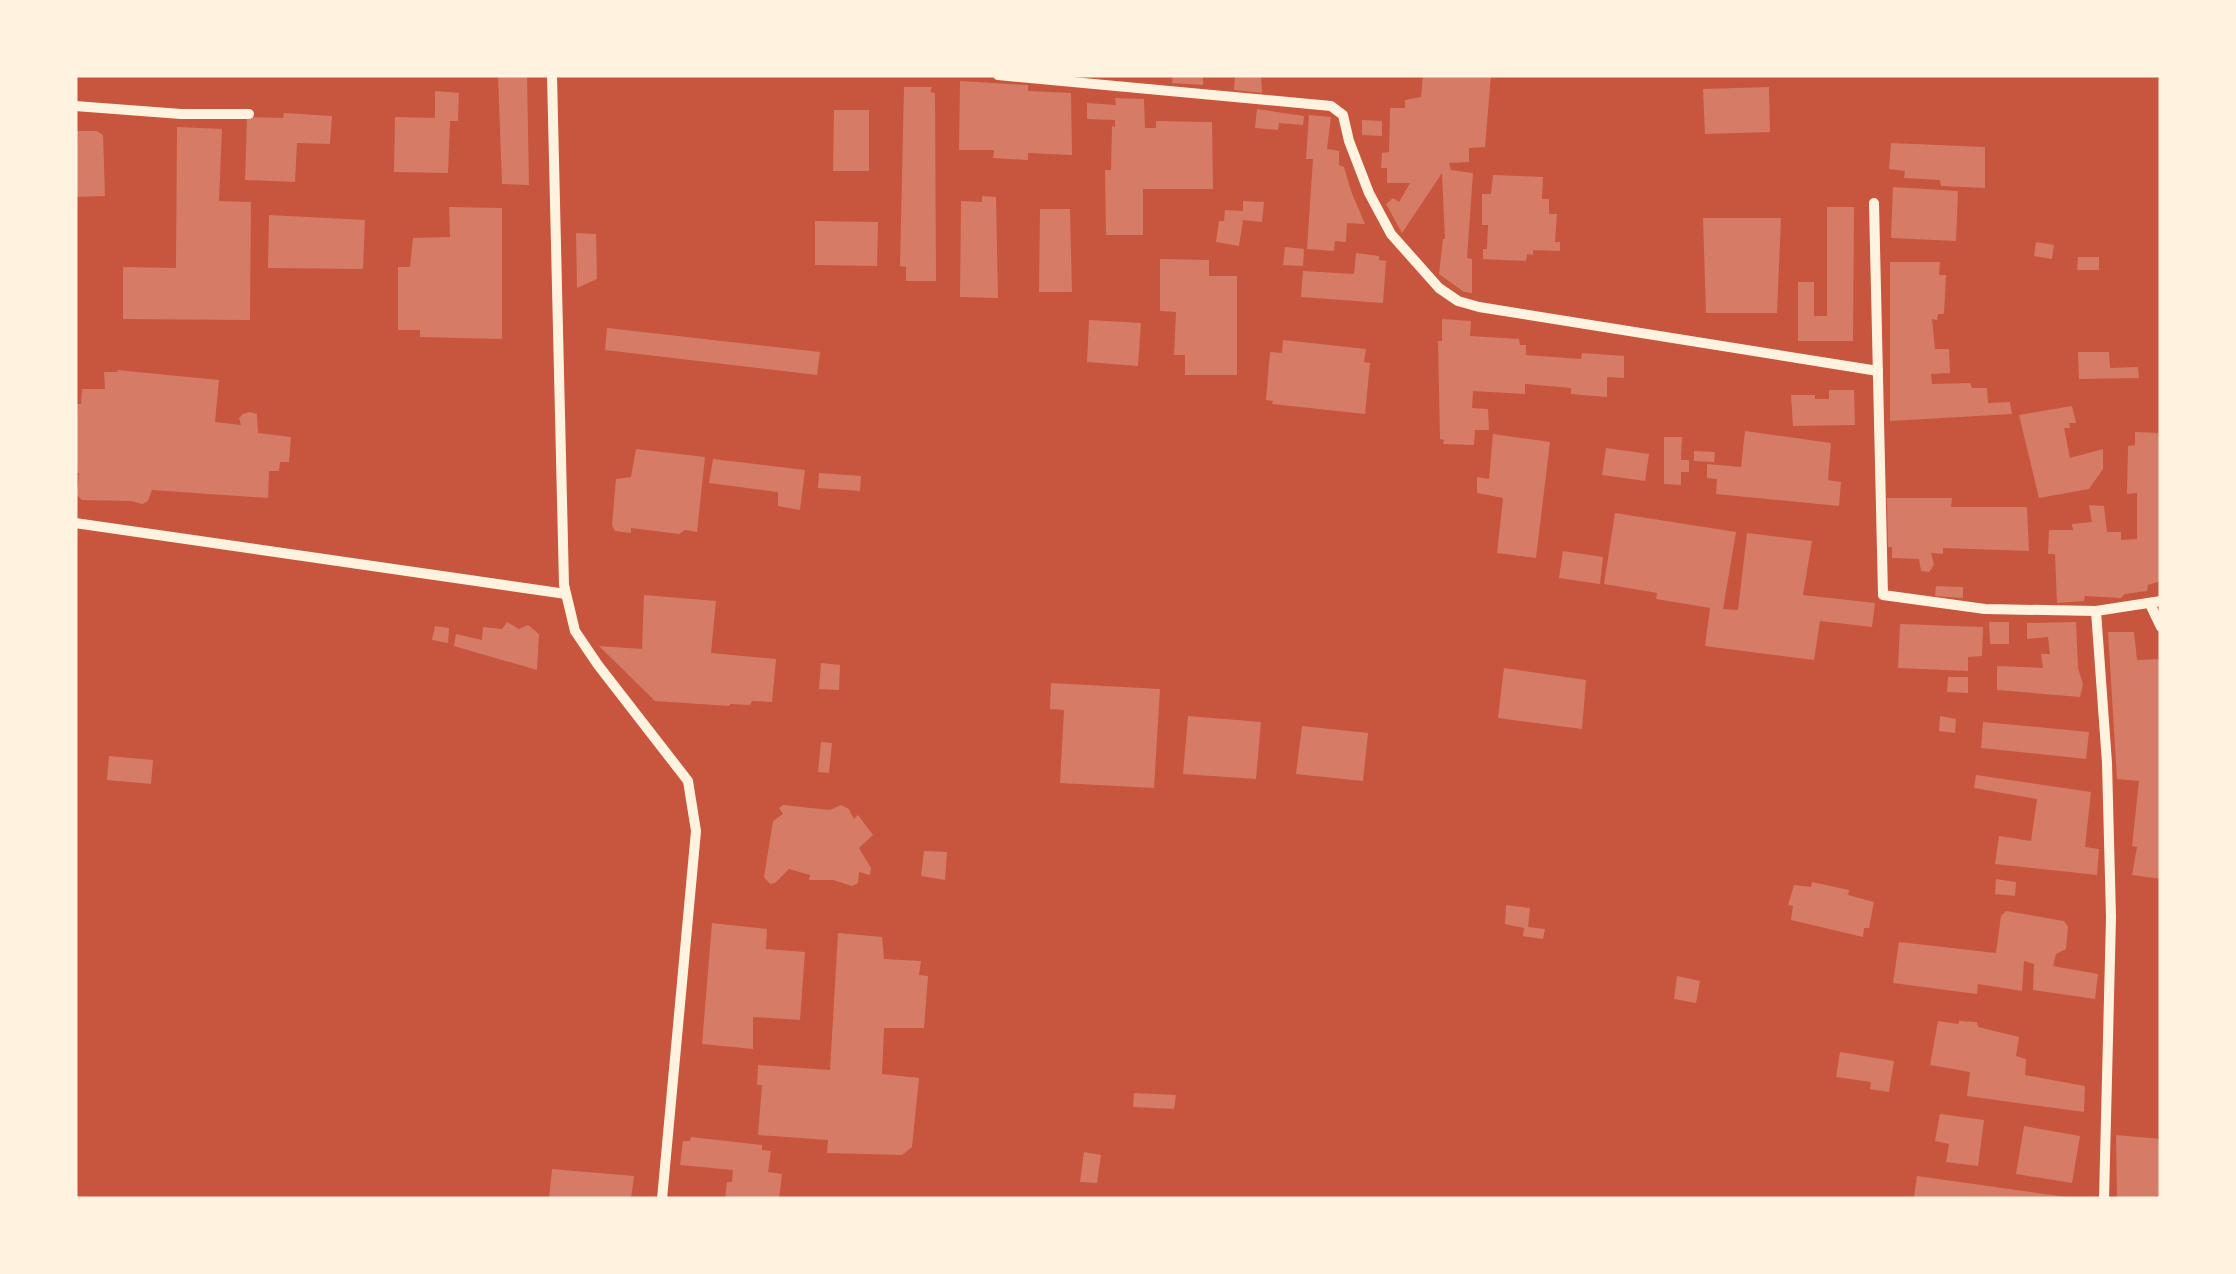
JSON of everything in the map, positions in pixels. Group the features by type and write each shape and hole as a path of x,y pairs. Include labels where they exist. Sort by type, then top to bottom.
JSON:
{"street":[{"path":"552,75 566,594 575,632 688,781 696,832 662,1199"},
{"path":"998,75 1331,106 1342,115 1369,194 1391,234 1440,288 1458,301 1878,371"},
{"path":"75,106 181,114 249,114"},
{"path":"1874,202 1883,595 1985,610 2096,611 2156,602 2161,627"},
{"path":"75,523 566,594"},
{"path":"2096,611 2112,917 2104,1199"}],"building":[{"path":"498,75 527,75 529,185 502,184"},
{"path":"1173,75 1203,75 1203,85 1172,83"},
{"path":"1235,75 1261,75 1262,93 1234,90"},
{"path":"1423,75 1491,75 1485,147 1469,148 1469,162 1449,163 1451,170 1473,173 1467,258 1472,259 1472,293 1464,292 1439,274 1445,239 1442,173 1402,233 1386,204 1393,198 1399,202 1410,183 1387,183 1387,168 1381,168 1382,153 1389,152 1390,108 1405,108 1405,100 1421,97"},
{"path":"960,81 1028,85 1028,91 1071,93 1072,155 1028,153 1028,160 993,158 994,150 959,150"},
{"path":"904,87 932,87 930,92 935,93 936,281 906,281 906,267 900,266"},
{"path":"1769,87 1770,132 1705,134 1703,89"},
{"path":"435,91 459,93 458,121 450,121 448,173 394,172 395,117 435,118"},
{"path":"1115,98 1144,99 1145,128 1156,128 1156,121 1212,122 1213,189 1143,189 1143,235 1106,235 1105,170 1111,170 1115,120 1087,119 1087,103 1116,105"},
{"path":"1257,109 1304,116 1303,125 1279,123 1278,130 1255,128"},
{"path":"834,110 869,110 869,171 833,171"},
{"path":"284,113 332,116 330,144 297,143 295,182 245,180 247,117 283,118"},
{"path":"1309,115 1331,117 1327,149 1339,151 1339,165 1344,167 1365,224 1347,223 1346,242 1335,241 1334,251 1307,249 1313,159 1306,159"},
{"path":"1362,120 1382,121 1382,136 1362,135"},
{"path":"177,127 222,129 219,201 251,202 250,320 123,319 123,267 176,268"},
{"path":"75,131 97,131 103,135 105,196 75,197"},
{"path":"1891,143 1985,147 1985,188 1941,186 1940,180 1904,178 1905,171 1889,169"},
{"path":"1493,175 1543,177 1542,199 1549,199 1549,214 1557,214 1555,242 1560,242 1560,251 1533,250 1526,261 1483,259 1488,225 1482,225 1482,194 1491,194"},
{"path":"1893,187 1958,191 1956,241 1891,238"},
{"path":"982,196 996,197 998,298 960,297 961,201 982,202"},
{"path":"1243,201 1264,202 1262,222 1243,220 1239,246 1216,242 1225,210 1243,211"},
{"path":"449,207 502,208 502,339 420,337 420,330 398,330 398,267 410,267 413,238 450,237"},
{"path":"1827,207 1854,207 1853,341 1798,341 1798,282 1814,282 1814,316 1827,316"},
{"path":"1040,209 1070,209 1072,292 1039,292"},
{"path":"269,215 365,220 363,269 268,268"},
{"path":"1703,218 1781,218 1777,313 1706,313"},
{"path":"815,221 878,222 877,266 815,265"},
{"path":"576,233 596,234 597,279 577,288"},
{"path":"2036,242 2054,245 2052,259 2034,256"},
{"path":"1285,247 1304,249 1303,266 1283,265"},
{"path":"1356,253 1379,256 1379,260 1386,261 1383,303 1301,297 1303,271 1354,274"},
{"path":"2078,257 2099,257 2099,270 2077,270"},
{"path":"1160,259 1209,260 1209,276 1237,276 1237,375 1185,375 1185,355 1174,355 1176,312 1160,311"},
{"path":"1890,262 1940,262 1939,275 1946,275 1944,314 1932,319 1935,349 1949,349 1950,373 1931,374 1932,384 1970,383 1972,388 1987,388 1988,403 2010,402 2012,414 1890,421"},
{"path":"1442,319 1471,321 1470,336 1519,339 1520,345 1526,345 1526,355 1581,359 1582,353 1624,356 1624,378 1607,377 1607,397 1571,394 1571,388 1525,384 1525,394 1473,391 1472,408 1488,409 1489,430 1475,430 1474,445 1443,444 1438,341 1442,341"},
{"path":"1089,320 1141,323 1138,366 1087,362"},
{"path":"607,328 820,352 817,375 605,350"},
{"path":"1283,340 1366,349 1364,362 1370,363 1365,414 1272,404 1273,401 1266,400 1270,352 1282,353"},
{"path":"2078,352 2109,352 2110,368 2138,367 2139,378 2079,379"},
{"path":"104,372 219,380 215,422 241,425 239,418 250,412 257,414 258,433 291,437 289,462 280,462 279,471 269,471 268,498 152,490 148,501 142,504 82,500 77,495 79,473 75,473 75,404 81,404 82,389 105,389"},
{"path":"1829,390 1854,390 1855,425 1793,426 1791,395 1829,399"},
{"path":"2072,406 2076,423 2064,428 2070,458 2103,449 2103,469 2089,489 2039,498 2019,415"},
{"path":"1745,431 1831,443 1828,480 1841,482 1839,506 1716,494 1717,479 1707,478 1707,464 1741,467"},
{"path":"2135,432 2161,433 2161,581 2148,585 2147,591 2121,598 2085,596 2084,601 2057,603 2055,554 2048,554 2049,530 2073,530 2072,524 2092,522 2089,505 2104,506 2107,532 2121,532 2121,540 2137,539 2137,493 2127,494 2128,446 2135,445"},
{"path":"1493,434 1550,442 1536,558 1497,553 1503,498 1477,493 1477,477 1489,479"},
{"path":"1664,437 1682,437 1681,460 1689,460 1689,472 1681,472 1681,485 1664,484"},
{"path":"1606,448 1649,454 1645,481 1602,475"},
{"path":"636,449 705,457 697,532 685,530 679,534 631,528 631,533 615,531 612,525 616,479 631,477"},
{"path":"1694,451 1715,452 1714,462 1694,461"},
{"path":"713,459 805,470 800,510 778,506 778,492 709,483"},
{"path":"819,473 861,476 860,491 818,488"},
{"path":"1887,498 1952,498 1951,507 2027,507 2029,551 1943,548 1943,554 1931,553 1934,565 1929,572 1921,571 1919,559 1892,558 1892,547 1888,547"},
{"path":"1615,513 1736,532 1723,609 1738,610 1747,533 1812,541 1803,595 1875,603 1872,627 1820,621 1814,660 1705,646 1710,608 1656,599 1657,593 1604,584"},
{"path":"1563,551 1603,557 1600,584 1559,578"},
{"path":"1936,586 1963,587 1963,598 1935,596"},
{"path":"644,595 716,601 711,653 776,659 772,702 729,706 655,701 599,646 642,649"},
{"path":"507,622 519,629 528,625 539,634 537,670 454,646 456,634 482,640 483,627 502,629"},
{"path":"1989,622 2009,622 2009,644 1990,644"},
{"path":"2076,622 2078,668 2083,684 2080,697 1997,690 1997,666 2043,668 2041,654 2050,654 2048,637 2027,639 2027,623"},
{"path":"1900,624 1983,627 1982,656 1968,657 1968,671 1898,668"},
{"path":"435,626 449,628 448,643 432,640"},
{"path":"2108,632 2134,632 2137,660 2160,659 2161,879 2132,875 2139,781 2117,779"},
{"path":"821,663 840,665 839,690 819,689"},
{"path":"1504,668 1586,680 1582,729 1498,718"},
{"path":"1948,677 1968,677 1968,693 1947,692"},
{"path":"1051,683 1160,689 1154,788 1060,783 1064,710 1050,709"},
{"path":"1188,716 1261,722 1256,779 1183,774"},
{"path":"1940,716 1956,719 1955,733 1939,731"},
{"path":"1983,722 2089,732 2086,759 1981,748"},
{"path":"1302,726 1368,733 1363,781 1296,774"},
{"path":"821,742 832,743 829,773 818,772"},
{"path":"109,756 153,760 151,784 107,780"},
{"path":"1976,775 2091,792 2085,847 2099,849 2097,875 1995,864 1999,836 2031,841 2037,799 1974,788"},
{"path":"783,805 830,810 841,805 849,809 854,819 858,815 873,835 859,848 871,868 870,875 859,872 858,883 852,886 833,880 809,880 810,875 789,869 770,884 764,877 773,821 783,814 779,808"},
{"path":"924,851 947,852 945,880 921,876"},
{"path":"1996,879 2016,882 2015,896 1995,894"},
{"path":"1812,882 1849,890 1848,895 1874,902 1869,928 1864,928 1863,937 1791,920 1793,906 1788,905 1794,885 1811,887"},
{"path":"1506,905 1530,908 1528,927 1545,929 1543,939 1523,936 1524,928 1505,924"},
{"path":"2006,911 2064,921 2068,927 2066,949 2056,954 2053,966 2098,974 2095,999 2033,990 2034,964 2024,961 2022,991 1978,984 1977,994 1893,983 1899,942 1996,953 2001,916"},
{"path":"712,923 767,929 766,949 805,952 800,1020 753,1017 753,1049 702,1044"},
{"path":"838,933 882,937 884,959 921,961 919,975 928,976 924,1028 884,1028 882,1074 919,1078 912,1147 902,1155 827,1153 828,1140 758,1135 762,1085 757,1085 758,1065 830,1070"},
{"path":"1677,976 1700,981 1696,1003 1674,999"},
{"path":"1938,1021 1977,1022 1978,1027 2019,1037 2016,1056 2026,1059 2025,1075 2085,1086 2084,1112 1967,1096 1970,1072 1930,1065"},
{"path":"1840,1052 1894,1061 1889,1092 1870,1089 1871,1082 1836,1077"},
{"path":"1134,1093 1176,1095 1174,1109 1133,1107"},
{"path":"1940,1114 1984,1120 1978,1166 1946,1162 1949,1144 1935,1141"},
{"path":"2024,1126 2080,1136 2072,1183 2016,1174"},
{"path":"2116,1135 2161,1139 2161,1199 2117,1199"},
{"path":"691,1137 762,1145 762,1150 771,1151 768,1172 782,1174 779,1199 725,1199 733,1170 680,1165 683,1141 690,1141"},
{"path":"1084,1152 1101,1155 1097,1183 1080,1182"},
{"path":"552,1169 634,1176 631,1199 549,1199"},
{"path":"1917,1176 2066,1197 2066,1199 1914,1197"}]}
